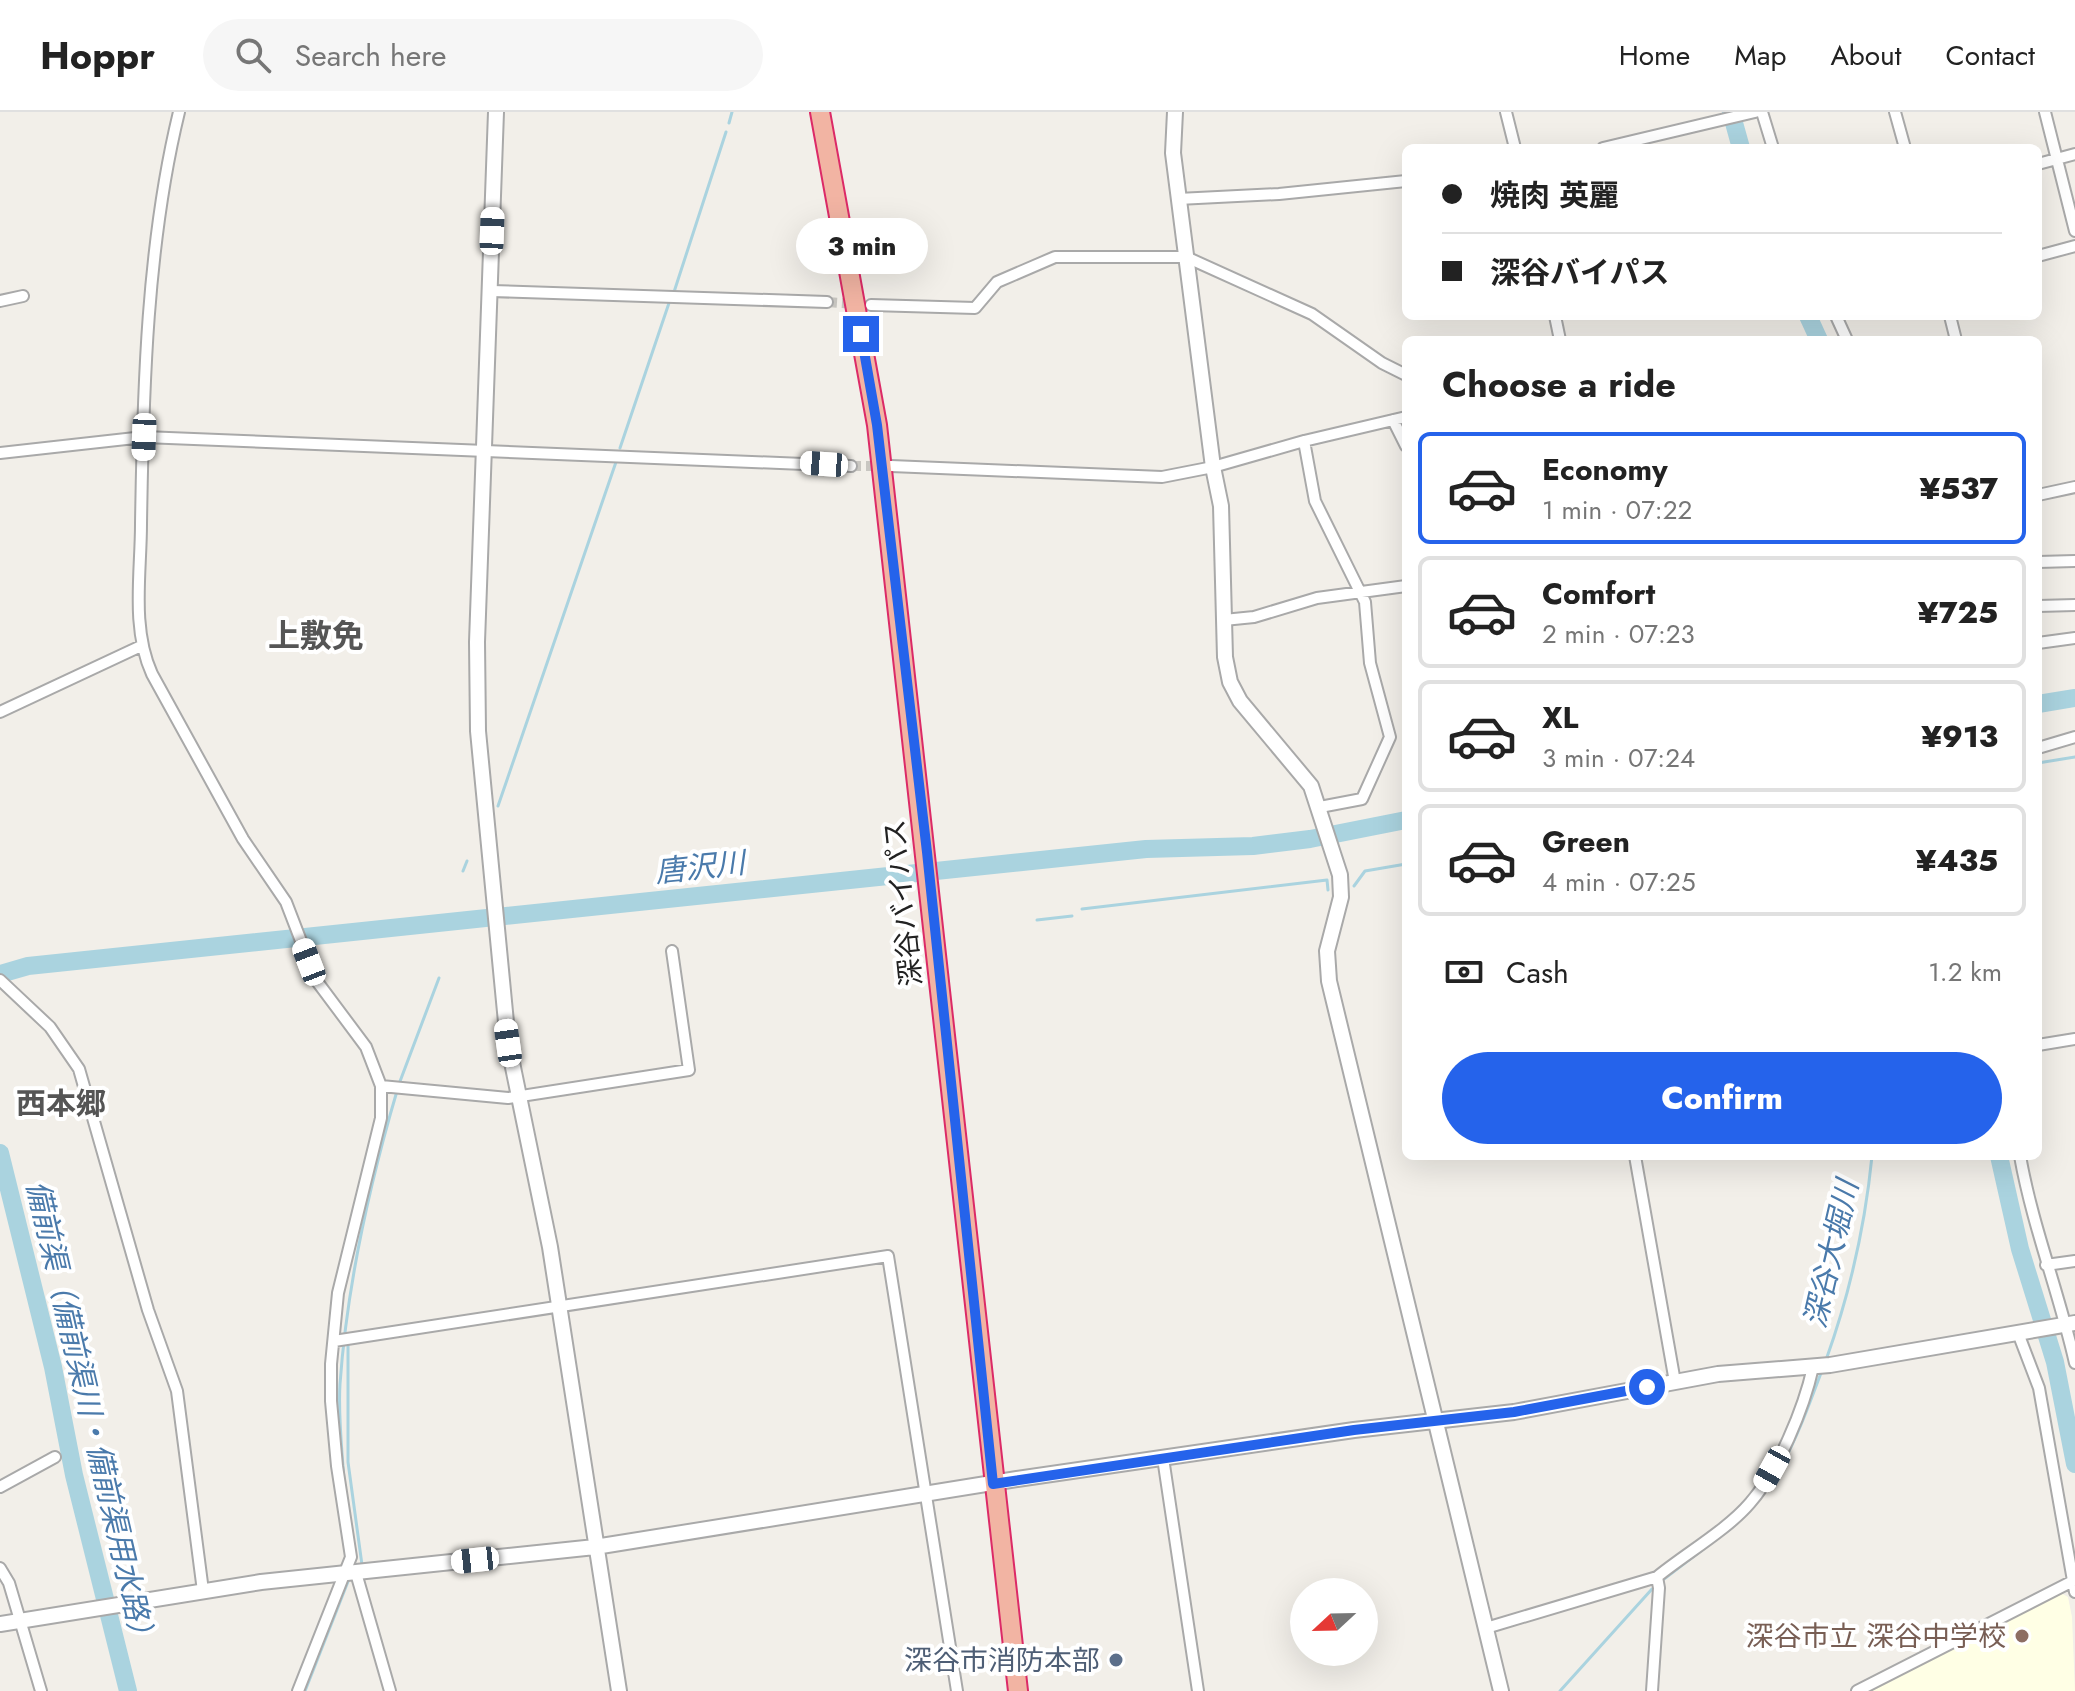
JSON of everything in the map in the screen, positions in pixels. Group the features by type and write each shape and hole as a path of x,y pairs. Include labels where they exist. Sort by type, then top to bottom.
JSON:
{"highway":[{"name":"深谷バイパス","path":"820,112 877,425 927,852 993,1484 1018,1691"}],"street":[{"path":"179,112 162,198 144,437 141,646 152,674 232,820 286,902 322,990 370,1054 381,1086 381,1118 338,1293 334,1341 331,1401 351,1557 350,1574 298,1691"},
{"path":"496,112 477,700 506,1033 560,1305 619,1691"},
{"path":"1175,112 1173,153 1178,199 1213,467 1221,506 1225,657 1234,692 1305,777 1321,810 1335,858 1341,897 1327,951 1327,967 1501,1691"},
{"path":"1506,112 1514,144"},
{"path":"1619,144 1754,112"},
{"path":"1762,112 1772,144"},
{"path":"1895,112 1904,144"},
{"path":"2045,112 2075,231"},
{"path":"2042,163 2075,154"},
{"path":"1178,199 1279,194 1402,181"},
{"path":"2042,255 2075,246"},
{"path":"871,305 975,308 997,282 1055,257 1186,257 1312,314 1382,363 1402,373"},
{"path":"491,291 827,302"},
{"path":"0,301 23,296"},
{"path":"891,466 1162,477 1213,467 1402,418"},
{"path":"1393,420 1402,438"},
{"path":"0,453 144,437 851,466"},
{"path":"1304,441 1315,501 1363,593 1370,663 1390,737 1362,799 1321,810"},
{"path":"2042,494 2075,487"},
{"path":"2042,562 2075,561"},
{"path":"1224,620 1254,617 1317,598 1402,587"},
{"path":"2042,606 2075,605"},
{"path":"2042,642 2075,638"},
{"path":"0,712 141,646"},
{"path":"2042,747 2075,737"},
{"path":"381,1086 518,1097 689,1070 672,951"},
{"path":"0,980 57,1034 79,1069 144,1295 177,1391 203,1591"},
{"path":"2042,1044 2075,1039"},
{"path":"1636,1160 1675,1382"},
{"path":"2021,1160 2030,1208 2046,1265 2068,1324 2075,1363"},
{"path":"334,1341 888,1256 923,1494 957,1691"},
{"path":"2046,1265 2075,1261"},
{"path":"0,1624 203,1591 595,1547 1163,1458 1354,1430 1514,1412 1748,1370 1813,1367 2068,1324"},
{"path":"1857,1691 2074,1586 2039,1388 2022,1332"},
{"path":"1486,1628 1657,1577 1741,1512 1761,1489 1786,1441 1813,1367"},
{"path":"0,1487 55,1457"},
{"path":"1163,1458 1198,1691"},
{"path":"0,1568 9,1583 41,1691"},
{"path":"350,1574 390,1691"},
{"path":"1652,1691 1659,1588 1657,1577"}],"shaded area":[{"name":"深谷市立 深谷中学校","path":"2061,1593 2068,1597 2072,1617 2075,1691 1865,1691"}],"waterway":[{"path":"729,123 732,112"},
{"path":"1731,112 1740,144"},
{"path":"674,292 726,132"},
{"path":"620,448 669,303"},
{"path":"1810,320 1817,336"},
{"path":"498,806 616,462"},
{"name":"唐沢川","path":"2042,703 2075,698"},
{"path":"2042,762 2075,757"},
{"name":"唐沢川","path":"0,974 28,966 1146,849 1253,846 1310,839 1402,821"},
{"path":"463,871 467,861"},
{"path":"1354,886 1365,871 1402,865"},
{"path":"1082,909 1327,880 1328,890"},
{"path":"1037,920 1072,916"},
{"path":"399,1084 439,978"},
{"path":"344,1481 340,1396 348,1310 377,1163 397,1091"},
{"name":"備前渠（備前渠川・備前渠用水路）","path":"0,1153 53,1367 74,1475 128,1691"},
{"name":"深谷大堀川","path":"1826,1360 1855,1260 1871,1160"},
{"path":"2000,1160 2020,1249 2055,1362 2075,1464"},
{"path":"348,1342 348,1462 362,1565"},
{"name":"深谷大堀川","path":"1725,1533 1743,1517 1773,1480 1794,1440 1821,1373"},
{"name":"深谷大堀川","path":"1664,1579 1715,1540"},
{"path":"305,1691 349,1579"},
{"name":"深谷大堀川","path":"1560,1691 1652,1589"}],"tunnel":[{"path":"827,302 857,304"},
{"path":"851,466 885,466"}],"place":[{"name":"深谷市立 深谷中学校","path":"2022,1636"},
{"name":"深谷市消防本部","path":"1116,1660"}],"district":[{"name":"上敷免","path":"316,636"},
{"name":"西本郷","path":"61,1103"}],"route":[{"path":"861,334 877,425 927,852 993,1484 1354,1430 1514,1412 1647,1387"}]}
